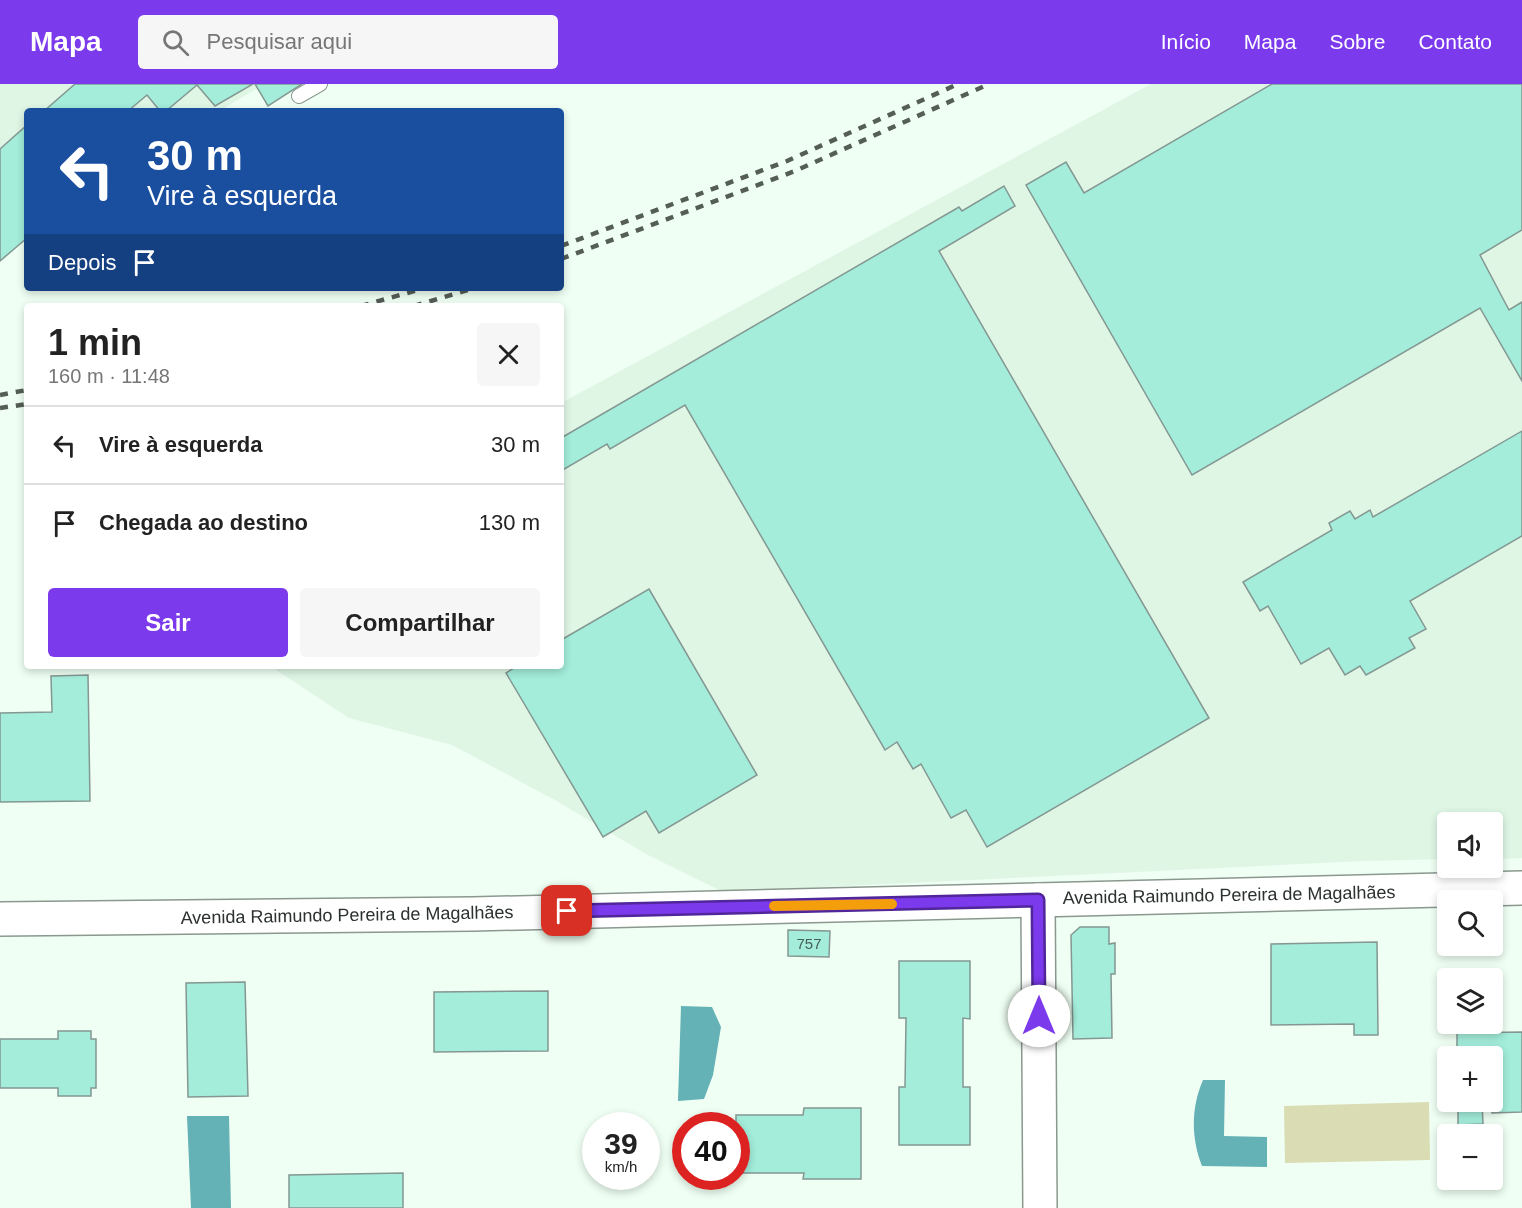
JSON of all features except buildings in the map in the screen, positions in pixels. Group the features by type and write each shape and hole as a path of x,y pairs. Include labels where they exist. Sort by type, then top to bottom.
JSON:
{"street":[{"name":"Avenida Raimundo Pereira de Magalhães","path":"0,919 485,914 1522,888"},
{"path":"1038,900 1040,1208"}],"lane":[{"path":"299,96 320,84"}],"shaded area":[{"path":"0,84 265,84 224,108 24,108 24,226 0,240"},
{"path":"1151,84 1522,84 1522,858 1503,859 1503,812 1437,812 1437,859 723,892 648,855 553,799 452,745 349,718 275,669 564,669 564,401"}],"green space":[{"path":"1429,1102 1430,1160 1285,1163 1284,1106"}],"water":[{"path":"681,1006 712,1007 721,1027 713,1075 704,1099 678,1101"},
{"path":"1203,1080 1225,1080 1224,1136 1267,1137 1267,1167 1202,1166 1198,1155 1194,1123 1196,1101"},
{"path":"187,1116 229,1116 231,1208 191,1208"}],"railway":[{"path":"564,245 787,161 958,84"},
{"path":"564,258 795,171 989,84"},
{"path":"372,303 414,291"},
{"path":"424,303 465,291"},
{"path":"0,395 24,391"},
{"path":"0,408 24,404"}],"slow traffic":[{"path":"774,906 892,904"}],"route":[{"path":"567,911 1038,900 1039,1016"}]}
